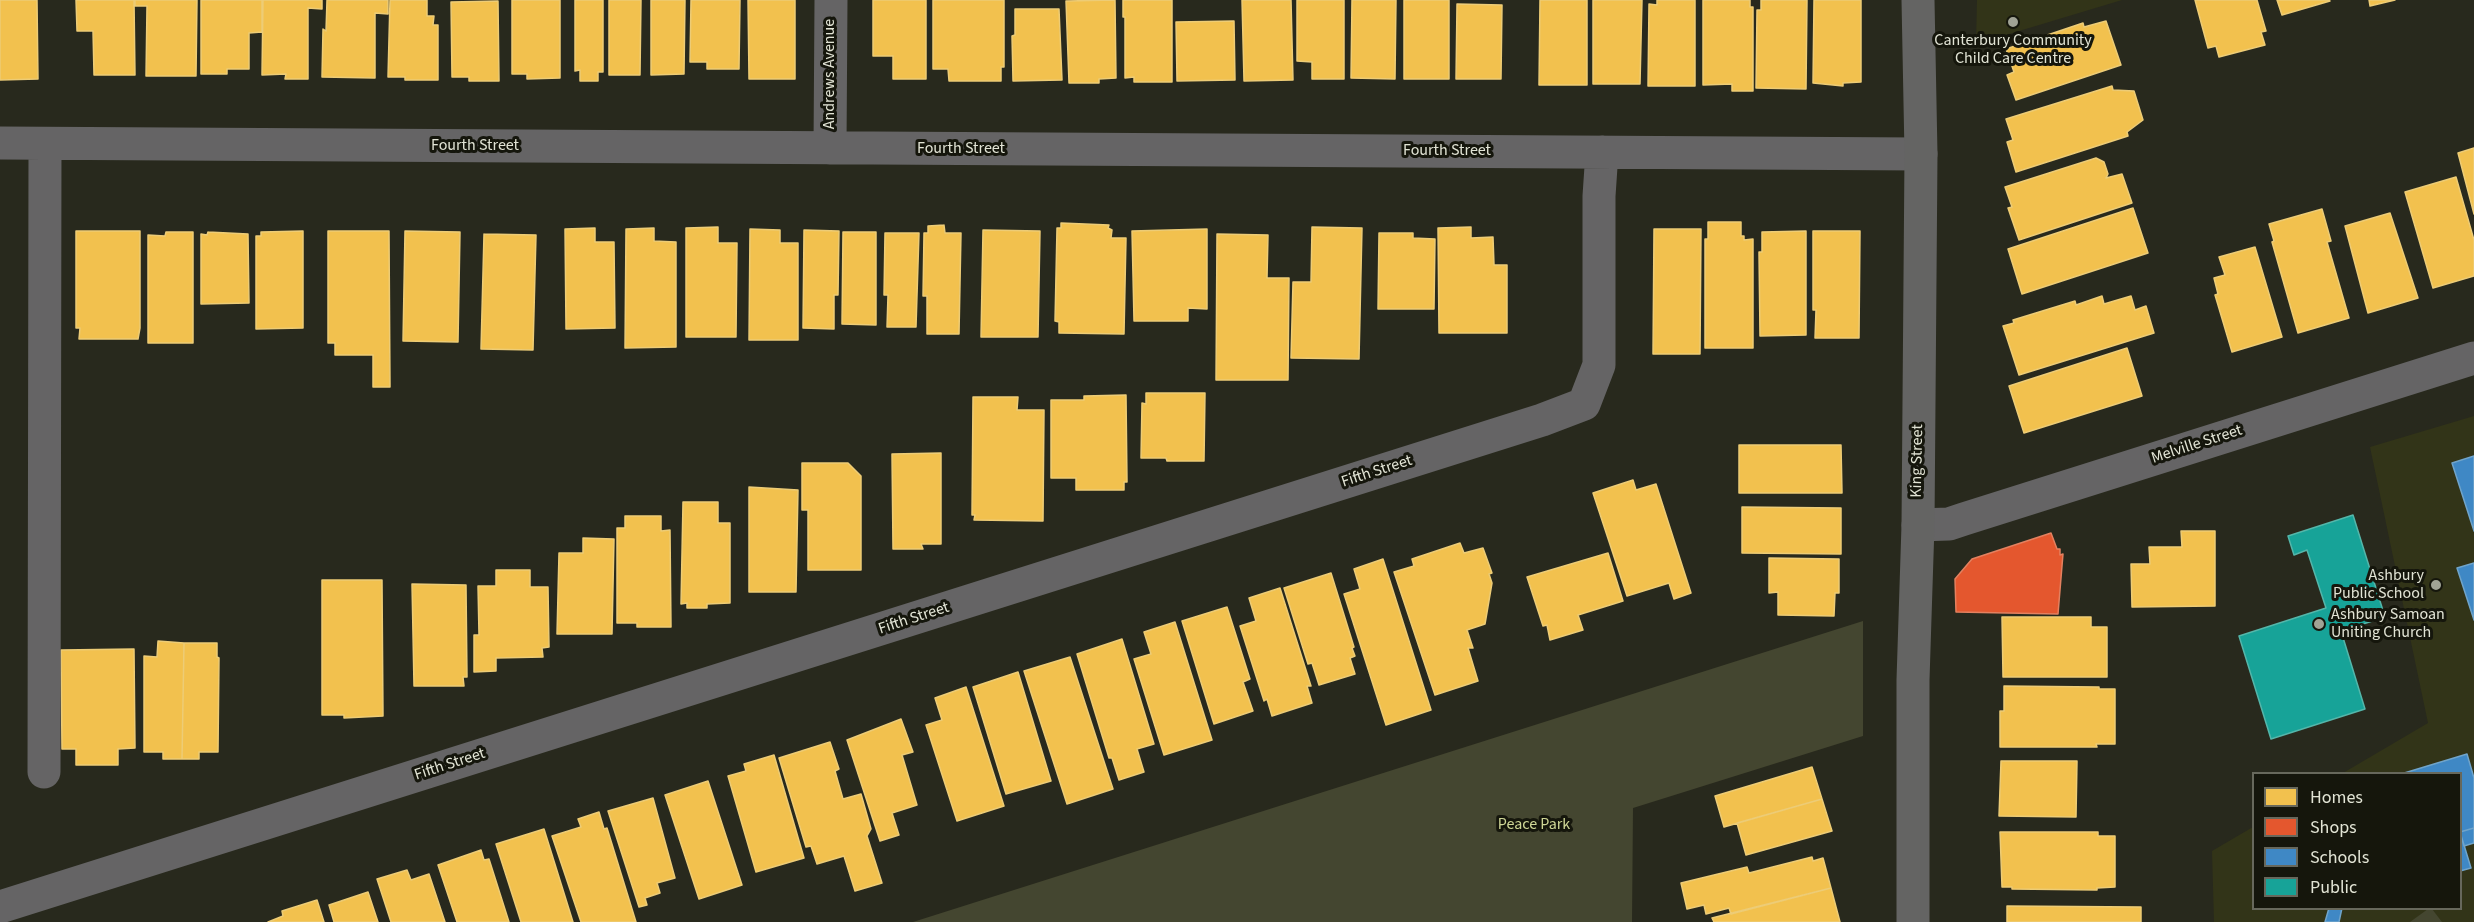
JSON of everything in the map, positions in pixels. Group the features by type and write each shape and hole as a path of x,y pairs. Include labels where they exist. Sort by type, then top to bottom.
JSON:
{"main road":[{"name":"King Street","path":"1913,922 1913,681 1918,525 1921,154 1918,0"}],"street":[{"name":"Andrews Avenue","path":"830,148 831,0"},
{"name":"Fourth Street","path":"0,143 1921,154"},
{"path":"44,772 45,144"},
{"name":"Fifth Street","path":"0,908 1542,420 1584,404 1599,365 1599,196 1602,152"},
{"name":"Melville Street","path":"1918,525 1949,524 2474,358"}],"shaded area":[{"name":"Canterbury Community Child Care Centre","path":"1977,0 2122,0 1976,44"},
{"name":"Ashbury Public School","path":"2474,416 2474,922 2214,922 2212,851 2252,828 2252,910 2462,910 2462,772 2345,772 2428,723 2370,447"}],"green space":[{"name":"Peace Park","path":"1863,621 1863,736 1633,808 1632,922 913,922"},
{"path":"2427,910 2433,910 2442,922 2410,922"}],"building: Homes":[{"path":"0,0 37,0 38,79 0,80"},
{"path":"76,0 134,0 135,75 94,75 93,31 77,31"},
{"path":"135,0 197,0 196,76 146,76 147,6 135,6"},
{"path":"201,0 262,0 262,32 249,33 249,69 227,69 227,74 201,74"},
{"path":"263,0 322,0 322,9 308,8 308,79 285,79 286,74 262,75"},
{"path":"327,0 388,0 388,14 375,13 375,78 322,77 323,29 326,31"},
{"path":"390,0 427,0 427,16 434,16 433,25 438,25 438,80 405,80 405,77 388,77"},
{"path":"512,0 560,0 560,78 527,79 527,74 512,74"},
{"path":"575,0 603,0 603,72 598,72 598,81 580,81 580,70 575,71"},
{"path":"609,0 641,0 640,75 609,75"},
{"path":"651,0 685,0 684,74 651,75"},
{"path":"691,0 740,0 739,69 707,69 707,62 690,62"},
{"path":"748,0 795,0 795,79 749,79"},
{"path":"873,0 926,0 926,79 893,79 893,56 873,56"},
{"path":"933,0 1004,0 1004,67 1001,67 1001,81 949,81 948,69 933,69"},
{"path":"1115,0 1116,78 1099,79 1099,83 1069,83 1066,1"},
{"path":"1123,0 1172,0 1172,82 1134,82 1134,77 1125,78"},
{"path":"1242,0 1291,0 1293,80 1244,81"},
{"path":"1297,0 1344,0 1344,79 1312,79 1312,62 1297,61"},
{"path":"1352,0 1396,0 1395,79 1351,78"},
{"path":"1404,0 1449,0 1449,79 1404,79"},
{"path":"1540,0 1587,0 1587,85 1539,85"},
{"path":"1593,0 1642,0 1640,84 1593,84"},
{"path":"1657,0 1695,0 1695,86 1648,86 1649,4 1657,5"},
{"path":"1703,0 1750,0 1750,7 1753,7 1753,91 1732,91 1732,84 1703,85"},
{"path":"1761,0 1807,0 1806,89 1756,88 1757,10 1761,10"},
{"path":"1814,0 1861,0 1861,82 1843,83 1843,86 1813,83"},
{"path":"2195,0 2257,0 2266,31 2261,32 2265,45 2219,57 2216,46 2208,48"},
{"path":"2277,0 2329,0 2330,1 2282,15"},
{"path":"2369,0 2395,0 2370,6"},
{"path":"498,1 499,81 469,81 469,77 452,77 451,2"},
{"path":"1457,4 1502,5 1501,79 1456,79"},
{"path":"1015,9 1059,9 1062,80 1013,81 1012,36 1015,35"},
{"path":"1234,21 1235,80 1177,81 1176,22"},
{"path":"2106,21 2121,65 2016,100 2007,75 2014,72 2006,49 2083,23 2084,27"},
{"path":"2112,86 2113,90 2134,91 2143,120 2127,132 2128,136 2016,172 2007,142 2013,140 2006,119"},
{"path":"2474,148 2474,214 2458,153"},
{"path":"2096,158 2104,162 2108,174 2106,178 2122,174 2132,203 2019,240 2008,208 2012,207 2005,187"},
{"path":"2456,177 2474,240 2474,276 2433,288 2405,192"},
{"path":"2133,208 2148,253 2022,294 2008,249"},
{"path":"2322,209 2331,241 2327,242 2349,318 2298,333 2269,224"},
{"path":"2390,213 2418,298 2368,313 2345,226"},
{"path":"1708,222 1741,222 1741,236 1744,236 1744,240 1753,239 1753,348 1705,348 1705,239 1708,239"},
{"path":"1061,223 1109,225 1108,228 1112,230 1111,238 1126,238 1124,334 1059,333 1059,322 1055,321 1057,228 1061,228"},
{"path":"944,225 945,233 961,233 959,334 927,334 927,296 923,296 924,233 928,233 928,226"},
{"path":"718,227 718,243 737,243 736,337 686,337 686,228"},
{"path":"1312,227 1362,228 1359,359 1291,358 1293,282 1311,282"},
{"path":"1471,227 1471,238 1493,237 1494,265 1507,265 1507,333 1439,333 1438,228"},
{"path":"595,228 595,242 614,242 615,328 566,329 565,229"},
{"path":"654,228 654,241 676,242 676,347 625,348 626,229"},
{"path":"750,229 780,230 780,243 798,243 798,340 749,340"},
{"path":"1207,229 1207,309 1188,308 1188,321 1134,321 1132,231"},
{"path":"1654,229 1701,229 1700,354 1653,354"},
{"path":"804,230 839,231 838,295 834,295 834,329 803,328"},
{"path":"983,230 1040,231 1038,337 981,337"},
{"path":"76,231 140,231 138,339 79,339 80,328 76,328"},
{"path":"303,231 303,328 256,329 256,236 261,236 261,232"},
{"path":"328,231 389,231 390,387 373,387 373,355 335,355 335,343 328,343"},
{"path":"405,231 460,232 458,342 403,341"},
{"path":"1806,231 1806,335 1760,336 1759,252 1762,252 1762,232"},
{"path":"1813,231 1860,231 1859,338 1815,338"},
{"path":"166,232 193,232 193,343 148,343 148,235 165,236"},
{"path":"208,232 248,234 249,303 201,304 201,234 207,235"},
{"path":"843,232 876,232 876,325 842,324"},
{"path":"885,233 919,233 916,327 887,327 888,295 884,295"},
{"path":"1379,233 1413,233 1413,238 1435,239 1434,309 1378,309"},
{"path":"484,234 536,235 533,350 481,349"},
{"path":"1217,234 1268,235 1267,278 1289,278 1288,380 1216,380"},
{"path":"2255,247 2282,337 2232,352 2215,295 2218,294 2214,278 2225,275 2219,257"},
{"path":"2102,296 2104,304 2131,296 2135,310 2146,306 2154,333 2019,375 2003,326 2014,323 2013,320 2075,301 2076,305"},
{"path":"2127,348 2142,396 2024,433 2009,386"},
{"path":"1146,393 1205,393 1204,461 1141,458 1142,403 1146,404"},
{"path":"1126,395 1127,482 1124,482 1124,490 1076,490 1076,478 1051,478 1051,400 1084,400 1084,396"},
{"path":"973,397 1018,397 1017,410 1044,410 1043,521 974,520 975,515 972,515"},
{"path":"1739,445 1841,445 1842,493 1739,493"},
{"path":"941,453 941,544 921,544 923,549 893,549 892,454"},
{"path":"802,463 848,463 861,476 861,570 808,570 808,510 802,510"},
{"path":"1633,480 1636,490 1656,484 1691,593 1674,599 1669,583 1627,596 1593,493"},
{"path":"749,487 798,490 796,592 749,592"},
{"path":"683,502 718,502 718,523 730,523 730,603 707,604 707,608 687,608 687,603 681,604"},
{"path":"1742,507 1841,508 1841,554 1742,553"},
{"path":"625,516 661,516 661,531 670,530 671,627 637,627 637,623 617,623 617,528 625,528"},
{"path":"2181,531 2215,531 2215,606 2132,607 2131,564 2150,564 2149,547 2182,547"},
{"path":"583,538 614,539 612,634 557,634 559,553 583,553"},
{"path":"1460,543 1464,553 1483,548 1492,573 1489,574 1492,583 1485,624 1467,630 1473,648 1468,648 1478,681 1435,695 1394,572 1414,566 1412,559"},
{"path":"1608,553 1623,601 1578,615 1583,630 1550,640 1547,625 1543,626 1527,577"},
{"path":"1769,558 1839,559 1839,593 1835,593 1834,616 1778,615 1778,592 1769,593"},
{"path":"1383,559 1431,710 1386,725 1344,594 1360,589 1354,569"},
{"path":"496,570 530,570 530,587 548,587 549,647 542,648 543,657 496,658 496,671 474,672 474,635 479,635 478,586 496,586"},
{"path":"1331,573 1354,647 1352,648 1355,656 1350,658 1355,674 1319,685 1312,663 1308,664 1284,588"},
{"path":"322,580 382,580 383,716 344,718 344,715 322,715"},
{"path":"412,584 466,585 467,677 463,677 464,686 414,686"},
{"path":"1280,588 1311,686 1307,686 1312,703 1272,716 1267,699 1264,701 1240,626 1256,621 1249,598"},
{"path":"1227,607 1250,679 1243,682 1253,711 1214,724 1182,621"},
{"path":"2002,617 2091,617 2091,627 2107,627 2107,677 2003,677"},
{"path":"1175,622 1212,740 1164,755 1134,659 1151,654 1144,632"},
{"path":"1122,639 1154,744 1137,749 1144,772 1119,780 1112,758 1109,758 1077,654"},
{"path":"158,641 184,643 182,759 163,759 163,752 144,752 144,656 157,657"},
{"path":"184,643 217,643 217,657 219,658 218,752 199,752 199,759 182,759"},
{"path":"134,649 135,748 118,749 118,765 76,765 76,749 62,749 61,650"},
{"path":"1070,657 1113,789 1067,804 1024,671"},
{"path":"1018,672 1051,781 1006,794 973,687"},
{"path":"2004,686 2115,689 2115,744 2096,744 2097,747 2000,747 2000,711 2004,711"},
{"path":"966,687 1004,806 957,821 926,725 942,720 935,698"},
{"path":"901,719 913,752 902,755 917,805 892,813 899,835 880,841 847,740"},
{"path":"830,742 839,769 835,771 843,799 861,794 871,829 867,836 882,883 855,891 844,856 817,864 811,846 806,847 779,758"},
{"path":"774,755 804,858 756,872 728,776 746,771 744,764"},
{"path":"2001,761 2077,761 2076,817 1999,816"},
{"path":"1812,767 1822,799 1724,827 1715,796"},
{"path":"708,781 742,885 699,899 665,795"},
{"path":"653,798 675,878 657,883 660,893 645,898 647,905 639,907 608,811"},
{"path":"1822,799 1832,831 1746,855 1737,823"},
{"path":"599,812 604,829 607,828 636,922 581,922 552,836 581,827 578,819"},
{"path":"544,829 573,922 521,922 496,844"},
{"path":"2000,832 2098,832 2098,836 2115,836 2115,887 2097,888 2097,890 2002,887"},
{"path":"481,850 484,860 489,859 509,922 457,922 438,865"},
{"path":"1812,857 1813,861 1823,858 1831,888 1731,914 1729,908 1706,914 1704,905 1687,909 1681,883 1747,867 1749,873"},
{"path":"407,870 411,880 429,874 445,922 391,922 377,879"},
{"path":"1831,888 1840,922 1714,922 1712,918"},
{"path":"368,892 378,922 334,922 329,905"},
{"path":"317,900 324,922 268,922 283,916 282,911"},
{"path":"2007,906 2141,907 2141,922 2007,922"}],"building: Shops":[{"path":"2051,533 2057,549 2060,549 2060,555 2063,554 2058,614 1956,612 1955,579 1972,559"}],"building: Schools":[{"path":"2474,456 2474,531 2452,463"},
{"path":"2474,563 2474,620 2457,568"},
{"path":"2467,754 2474,778 2474,828 2462,831 2462,772 2408,772"},
{"path":"2474,828 2474,843 2464,846 2462,831"},
{"path":"2462,839 2471,868 2462,870"},
{"path":"2328,910 2342,910 2339,922 2325,922"}],"building: Public":[{"name":"Ashbury Samoan Uniting Church","path":"2353,515 2385,617 2341,631 2365,709 2271,739 2239,636 2326,608 2307,550 2294,555 2288,536"}],"place":[{"name":"Canterbury Community Child Care Centre","path":"2013,22"},
{"name":"Ashbury Public School","path":"2436,585"},
{"name":"Ashbury Samoan Uniting Church","path":"2319,624"}]}
